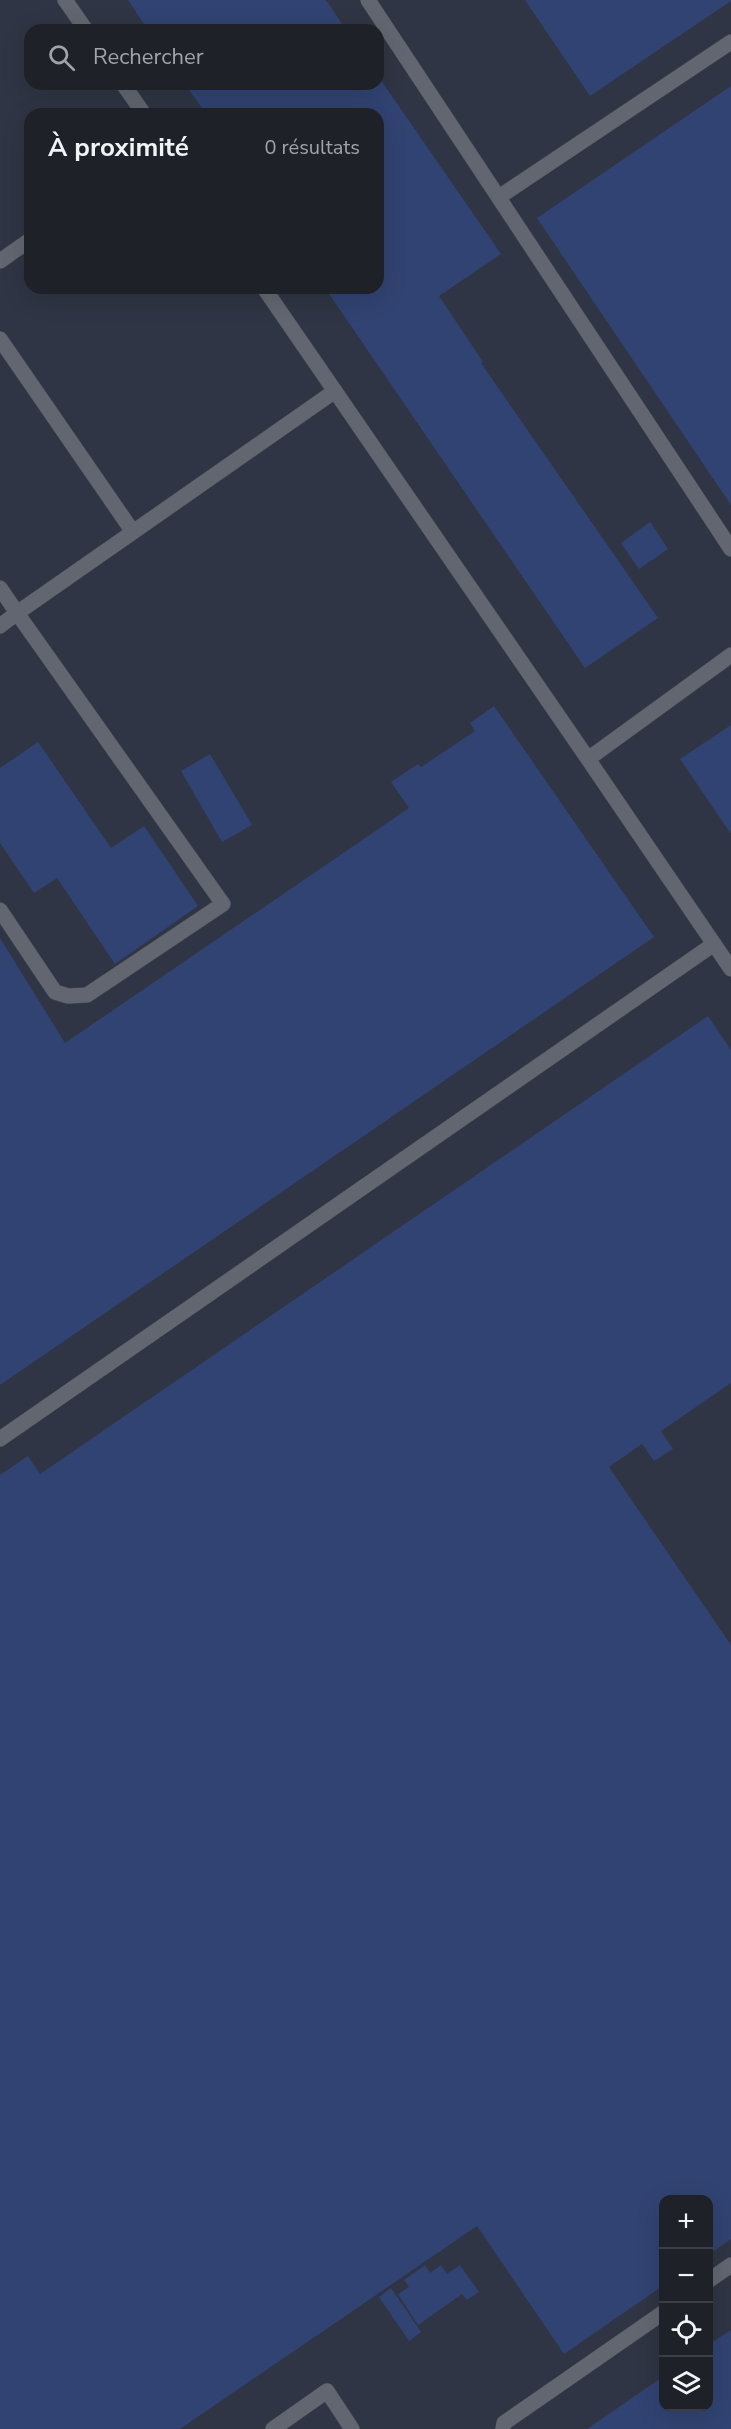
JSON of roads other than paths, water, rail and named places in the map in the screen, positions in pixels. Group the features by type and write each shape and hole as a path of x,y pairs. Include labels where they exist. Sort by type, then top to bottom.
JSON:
{"lane":[{"path":"65,0 82,24"},
{"path":"368,0 384,24"},
{"path":"384,24 731,549"},
{"path":"499,197 731,42"},
{"path":"127,90 140,108"},
{"path":"0,261 24,244"},
{"path":"268,294 731,969"},
{"path":"0,339 133,532"},
{"path":"0,626 335,391"},
{"path":"0,588 224,904 87,995 68,996 55,992 0,910"},
{"path":"588,759 731,656"},
{"path":"0,1440 714,944"},
{"path":"713,2278 731,2265"},
{"path":"502,2429 504,2423 659,2315"},
{"path":"273,2429 327,2391 352,2429"}]}
